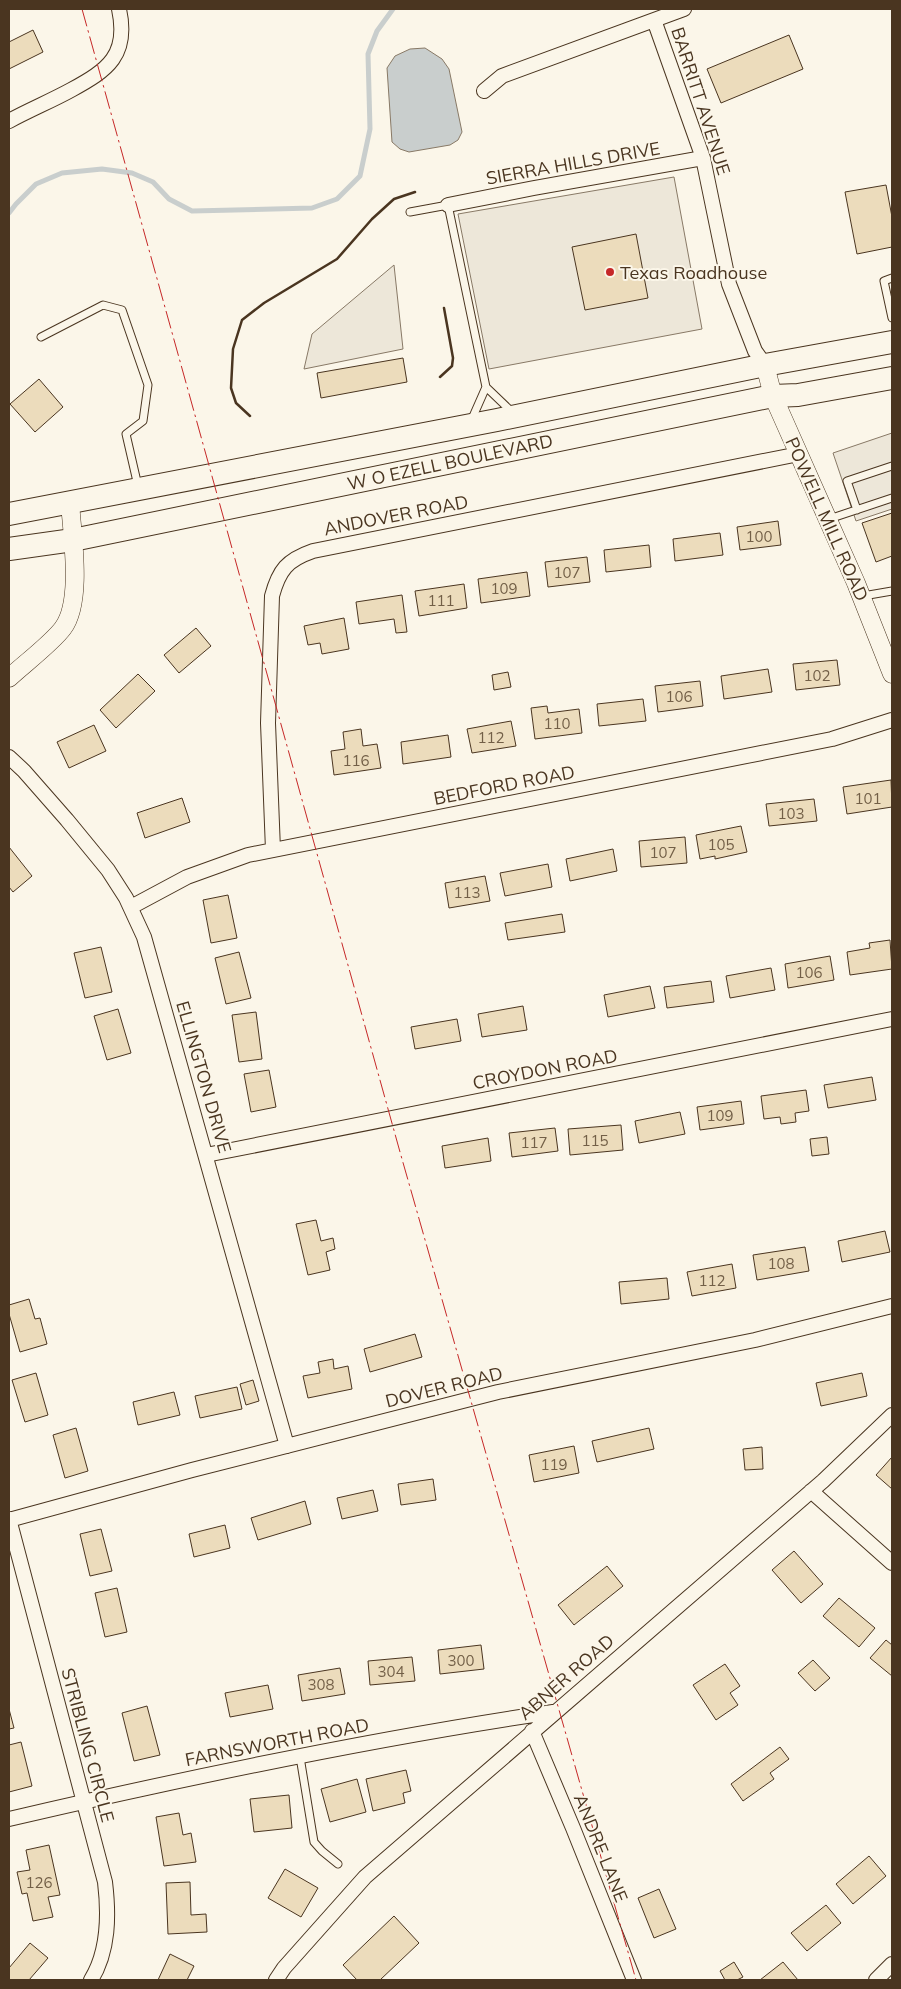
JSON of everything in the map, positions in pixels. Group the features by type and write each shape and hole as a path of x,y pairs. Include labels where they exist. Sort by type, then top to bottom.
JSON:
{"main road":[{"name":"W O EZELL BOULEVARD","path":"9,514 469,426 765,364 892,342"},
{"name":"W O EZELL BOULEVARD","path":"9,549 73,540 773,396 798,395 892,378"}],"street":[{"path":"9,121 98,75 108,66 116,54 120,41 122,28 119,9"},
{"path":"484,91 502,76 684,9"},
{"name":"BARRITT AVENUE","path":"654,20 704,158 729,284 755,351 765,364"},
{"name":"SIERRA HILLS DRIVE","path":"448,205 704,158"},
{"name":"POWELL MILL ROAD","path":"765,364 773,396 861,596 892,674"},
{"name":"ANDOVER ROAD","path":"273,850 268,723 272,596 276,581 285,567 298,556 323,549 799,454"},
{"path":"9,678 62,631 74,603 70,502"},
{"name":"BEDFORD ROAD","path":"131,907 159,891 202,871 248,856 832,739 892,720"},
{"name":"ELLINGTON DRIVE","path":"9,757 24,771 67,820 108,870 131,907 148,947 287,1446"},
{"name":"CROYDON ROAD","path":"206,1155 892,1019"},
{"name":"DOVER ROAD","path":"9,1520 498,1392 755,1340 892,1306"},
{"name":"ABNER ROAD","path":"276,1980 284,1968 365,1877 811,1491 892,1415"},
{"path":"811,1491 892,1563"},
{"name":"STRIBLING CIRCLE","path":"9,1520 105,1882 108,1906 107,1930 102,1954 91,1980"},
{"name":"FARNSWORTH ROAD","path":"9,1819 140,1788 300,1756 437,1730 554,1712"},
{"name":"ANDRE LANE","path":"532,1732 634,1980"},
{"path":"876,1980 892,1964"}],"lane":[{"path":"410,212 448,205 486,387 516,416"},
{"path":"892,278 884,280 892,318"},
{"path":"41,337 103,305 122,310 148,385 143,421 126,434 139,489"},
{"path":"469,426 486,387"},
{"path":"857,510 847,481 892,466"},
{"path":"828,520 892,498"},
{"path":"861,596 892,591"},
{"path":"300,1756 314,1842 338,1864"}],"shaded area":[{"path":"425,48 442,59 449,69 462,132 458,140 450,145 409,152 400,149 392,142 387,68 395,56 410,49"},
{"path":"674,177 702,329 489,369 458,214"},
{"path":"394,265 403,349 304,369 312,334"},
{"path":"892,433 892,509 856,521 833,453"}],"building":[{"path":"33,30 43,52 9,69 9,42"},
{"path":"789,35 803,69 721,103 707,69"},
{"path":"886,185 892,217 892,247 857,254 845,192"},
{"name":"Texas Roadhouse","path":"636,234 648,298 585,310 572,247"},
{"path":"403,358 407,382 321,398 317,373"},
{"path":"39,379 63,407 35,432 10,404"},
{"path":"892,513 892,556 876,562 862,523"},
{"path":"778,521 781,545 740,550 737,527"},
{"path":"720,533 723,555 675,561 673,539"},
{"path":"649,545 651,567 606,572 604,550"},
{"path":"587,557 590,582 548,587 545,562"},
{"path":"527,572 530,596 481,603 478,579"},
{"path":"464,584 467,608 419,616 415,591"},
{"path":"402,595 407,632 396,633 394,619 359,624 356,602"},
{"path":"344,618 349,649 322,654 320,643 308,645 304,626"},
{"path":"196,628 211,646 179,673 164,655"},
{"path":"837,660 840,685 796,690 793,664"},
{"path":"768,669 772,692 724,699 721,676"},
{"path":"508,672 511,687 494,690 492,675"},
{"path":"138,674 155,691 116,728 100,710"},
{"path":"700,681 703,706 658,712 655,686"},
{"path":"643,699 646,721 599,726 597,704"},
{"path":"547,706 548,713 579,709 582,733 535,739 531,708"},
{"path":"511,721 516,746 472,753 467,729"},
{"path":"94,725 106,751 69,768 57,742"},
{"path":"361,729 363,746 377,744 381,768 334,775 331,751 345,749 343,732"},
{"path":"448,735 451,757 403,764 401,742"},
{"path":"891,780 892,807 847,814 843,787"},
{"path":"182,798 190,822 145,838 137,813"},
{"path":"814,799 817,821 769,826 766,804"},
{"path":"741,826 747,852 715,859 715,856 700,859 696,835"},
{"path":"685,837 687,863 641,867 639,841"},
{"path":"9,847 32,876 13,892 9,887"},
{"path":"613,849 617,871 570,881 566,859"},
{"path":"548,864 552,887 505,896 500,873"},
{"path":"485,876 490,901 449,908 445,883"},
{"path":"228,895 237,938 211,943 203,900"},
{"path":"562,914 565,932 508,940 505,923"},
{"path":"890,940 892,969 850,975 847,952 870,948 869,943"},
{"path":"101,947 112,992 85,998 74,953"},
{"path":"239,952 251,998 226,1004 215,958"},
{"path":"830,956 834,980 788,988 785,964"},
{"path":"771,968 775,990 730,998 726,976"},
{"path":"711,981 714,1002 667,1008 664,987"},
{"path":"650,986 655,1008 608,1017 604,995"},
{"path":"523,1006 527,1030 482,1037 478,1014"},
{"path":"118,1009 131,1053 107,1060 94,1016"},
{"path":"256,1012 262,1059 239,1062 232,1015"},
{"path":"457,1019 461,1041 415,1049 411,1027"},
{"path":"269,1070 276,1107 251,1112 244,1074"},
{"path":"872,1077 876,1100 828,1108 824,1085"},
{"path":"806,1090 809,1111 795,1113 796,1122 781,1124 780,1117 764,1119 761,1096"},
{"path":"741,1101 744,1124 700,1130 697,1107"},
{"path":"680,1112 685,1134 639,1143 635,1121"},
{"path":"621,1125 623,1150 570,1155 568,1129"},
{"path":"555,1128 558,1151 512,1157 509,1133"},
{"path":"827,1137 829,1154 812,1156 810,1139"},
{"path":"488,1138 491,1161 445,1168 442,1146"},
{"path":"316,1220 321,1241 333,1238 335,1249 326,1252 330,1270 308,1275 296,1224"},
{"path":"885,1231 890,1252 842,1262 838,1241"},
{"path":"805,1247 809,1271 757,1280 753,1255"},
{"path":"732,1264 736,1288 692,1296 687,1272"},
{"path":"667,1278 669,1299 621,1304 619,1282"},
{"path":"29,1299 35,1319 40,1318 47,1344 20,1352 9,1314 9,1305"},
{"path":"415,1334 422,1357 370,1372 364,1349"},
{"path":"333,1359 334,1369 348,1366 352,1389 308,1398 303,1376 320,1373 318,1362"},
{"path":"36,1373 48,1415 25,1422 12,1380"},
{"path":"862,1373 867,1396 821,1406 816,1383"},
{"path":"253,1380 259,1401 246,1405 240,1384"},
{"path":"237,1387 242,1409 200,1418 195,1396"},
{"path":"174,1392 180,1415 138,1425 133,1402"},
{"path":"76,1428 88,1471 65,1478 53,1435"},
{"path":"649,1428 654,1449 597,1462 592,1441"},
{"path":"574,1446 579,1473 534,1482 529,1455"},
{"path":"762,1447 763,1469 745,1470 743,1449"},
{"path":"892,1457 892,1489 876,1475"},
{"path":"433,1479 436,1500 401,1505 398,1484"},
{"path":"373,1490 378,1511 342,1519 337,1498"},
{"path":"305,1501 311,1524 258,1540 251,1518"},
{"path":"225,1525 230,1548 194,1557 189,1534"},
{"path":"101,1529 112,1571 90,1576 80,1534"},
{"path":"794,1551 823,1584 801,1603 772,1570"},
{"path":"607,1566 623,1586 574,1625 558,1605"},
{"path":"117,1588 127,1632 105,1637 95,1593"},
{"path":"839,1598 875,1628 859,1647 823,1616"},
{"path":"886,1640 892,1645 892,1676 870,1658"},
{"path":"481,1645 484,1669 440,1674 438,1650"},
{"path":"412,1657 415,1681 370,1685 368,1661"},
{"path":"813,1660 830,1678 815,1691 798,1673"},
{"path":"725,1664 740,1686 730,1693 738,1705 716,1720 693,1685"},
{"path":"340,1668 345,1694 302,1701 298,1675"},
{"path":"268,1685 273,1709 230,1717 225,1693"},
{"path":"147,1706 160,1755 134,1761 122,1713"},
{"path":"9,1709 14,1728 9,1729"},
{"path":"21,1742 32,1786 9,1792 9,1745"},
{"path":"780,1747 789,1759 770,1773 774,1779 743,1801 731,1784"},
{"path":"406,1770 411,1791 403,1793 405,1803 373,1811 366,1779"},
{"path":"357,1779 366,1812 330,1822 321,1789"},
{"path":"289,1795 292,1828 254,1832 250,1799"},
{"path":"179,1813 183,1835 191,1833 196,1862 164,1866 156,1817"},
{"path":"49,1845 60,1895 48,1897 53,1917 33,1921 27,1893 22,1894 17,1872 30,1870 26,1850"},
{"path":"869,1856 886,1876 853,1904 836,1884"},
{"path":"285,1869 318,1888 301,1917 268,1898"},
{"path":"190,1882 191,1915 206,1914 207,1932 168,1934 166,1883"},
{"path":"659,1889 676,1929 654,1938 638,1898"},
{"path":"826,1905 841,1923 807,1951 791,1933"},
{"path":"394,1916 419,1943 380,1980 357,1980 343,1965"},
{"path":"30,1943 48,1958 29,1980 9,1980 9,1968"},
{"path":"170,1954 194,1966 187,1980 158,1980"},
{"path":"734,1962 743,1977 737,1980 725,1980 720,1971"},
{"path":"783,1962 798,1980 760,1980"}],"waterway":[{"path":"9,213 36,184 62,173 102,169 132,173 153,182 169,199 192,211 312,208 337,199 360,176 370,129 368,54 377,31 393,9"}],"wall":[{"path":"250,416 236,403 231,388 233,349 242,320 264,303 337,259 372,219 394,199 415,192"},
{"path":"440,377 452,366 453,358 444,308"}],"power":[{"path":"82,9 400,1152 636,1980"}],"place":[{"name":"Texas Roadhouse","path":"610,272"}]}
